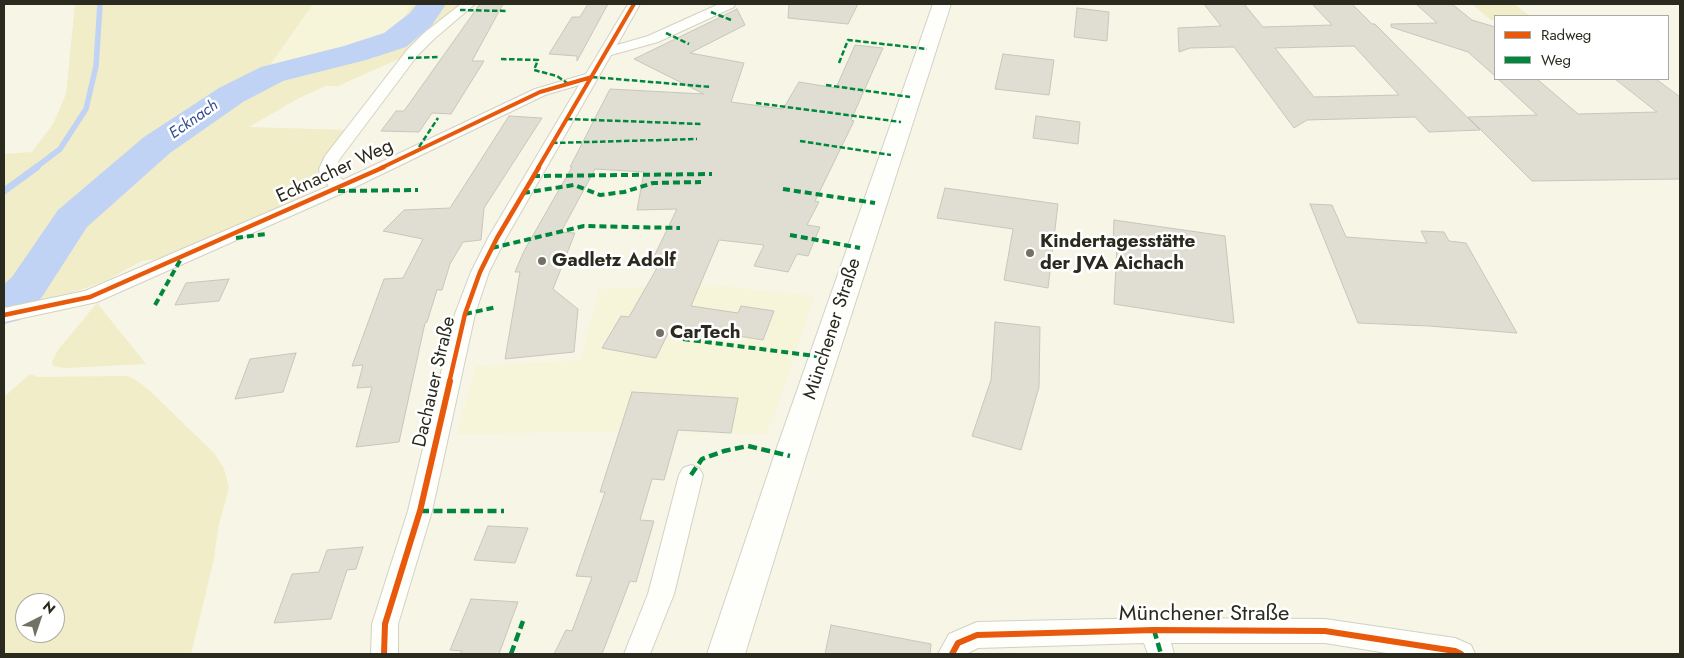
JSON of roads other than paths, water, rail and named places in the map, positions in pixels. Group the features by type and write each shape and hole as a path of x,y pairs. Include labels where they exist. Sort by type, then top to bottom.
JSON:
{"main road":[{"name":"Münchener Straße","path":"726,654 793,447 942,4"}],"street":[{"name":"Ecknacher Weg","path":"341,187 329,177 327,169 332,160 412,53 429,36 469,4"},
{"name":"Dachauer Straße","path":"384,654 385,624 420,511 465,314 480,272 501,230 608,52 634,4"},
{"path":"608,52 653,39 729,4"},
{"name":"Ecknacher Weg","path":"10,314 90,297 341,187 540,92 592,77"},
{"path":"637,654 661,594 691,475"},
{"name":"Münchener Straße","path":"952,654 958,644 977,635 1158,642 1325,631 1455,651 1461,654"}],"waterway":[{"path":"35,168 60,149 86,109 96,66 100,4"},
{"name":"Ecknach","path":"4,309 27,287 72,219 157,145 231,95 272,74 355,53 395,40 421,19 431,4"},
{"path":"4,191 37,167"}],"place":[{"name":"Kindertagesstätte der JVA Aichach","path":"1030,253"},
{"name":"Gadletz Adolf","path":"542,261"},
{"name":"CarTech","path":"660,333"}]}
